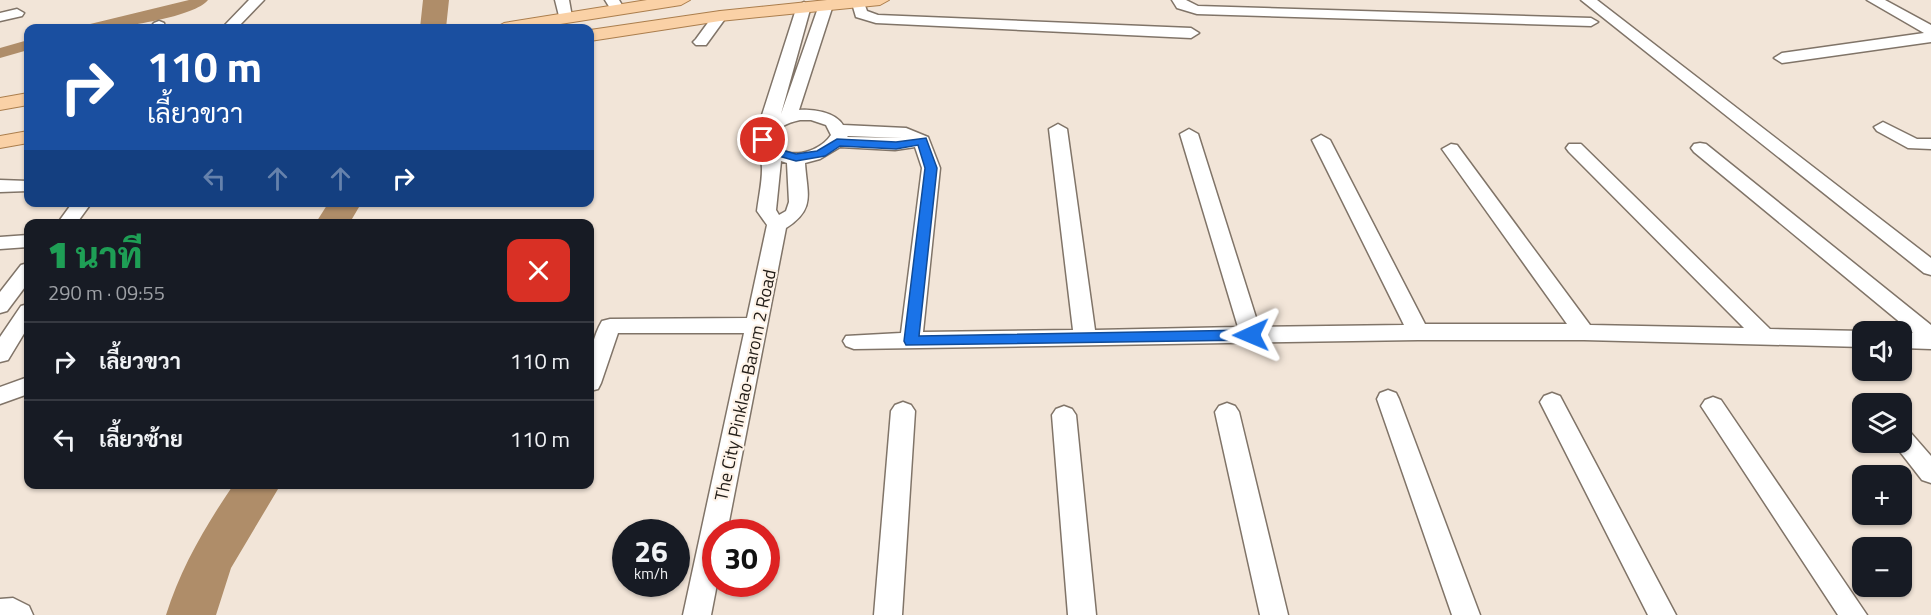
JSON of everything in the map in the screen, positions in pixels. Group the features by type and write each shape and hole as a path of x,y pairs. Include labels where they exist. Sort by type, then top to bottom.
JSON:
{"main road":[{"path":"517,24 564,9 681,0"},
{"path":"594,35 720,16 880,0"},
{"path":"0,104 24,100"},
{"path":"0,115 24,111"},
{"path":"0,133 24,129"},
{"path":"0,142 24,138"}],"street":[{"path":"233,24 257,0"},
{"path":"1179,0 1182,5 1197,10 1591,22"},
{"path":"1588,0 1931,268"},
{"path":"1874,0 1931,31"},
{"path":"857,2 861,14 876,19 1191,33"},
{"path":"788,117 826,4"},
{"path":"796,158 798,202 795,214 777,225 766,211 771,161 770,150 763,140 804,6"},
{"path":"0,17 17,14"},
{"path":"701,42 720,16"},
{"path":"1782,58 1931,37"},
{"path":"768,128 788,117 806,115 824,117 833,122 838,136"},
{"path":"1883,127 1914,144 1931,144"},
{"path":"1058,129 1085,338"},
{"path":"1189,134 1251,335"},
{"path":"838,136 896,145 922,141 931,168 911,341"},
{"path":"770,150 796,158 820,154 838,136"},
{"path":"1321,140 1418,332"},
{"path":"1575,148 1763,335"},
{"path":"1700,148 1931,336"},
{"path":"1451,149 1584,332"},
{"path":"0,186 24,186"},
{"path":"70,219 79,207"},
{"name":"The City Pinklao-Barom 2 Road","path":"697,615 777,225"},
{"path":"0,243 24,241"},
{"path":"0,306 24,275"},
{"path":"0,354 24,317"},
{"path":"594,372 610,326 757,325"},
{"path":"854,341 1418,332 1584,332 1852,339"},
{"path":"1912,340 1931,341"},
{"path":"0,396 24,387"},
{"path":"1388,399 1466,615"},
{"path":"1552,402 1662,615"},
{"path":"1713,406 1853,615"},
{"path":"888,615 903,411"},
{"path":"1227,412 1274,615"},
{"path":"1065,415 1082,615"},
{"path":"1912,450 1931,473"},
{"path":"0,611 14,610 19,615"}],"waterway":[{"path":"110,24 189,7 200,0"},
{"path":"433,24 436,0"},
{"path":"0,53 24,46"},
{"path":"335,219 343,207"},
{"path":"191,615 210,563 256,489"}],"route":[{"path":"763,140 770,150 777,154 796,158 820,154 831,149 837,142 896,145 922,141 931,168 911,341 1251,335"}]}
